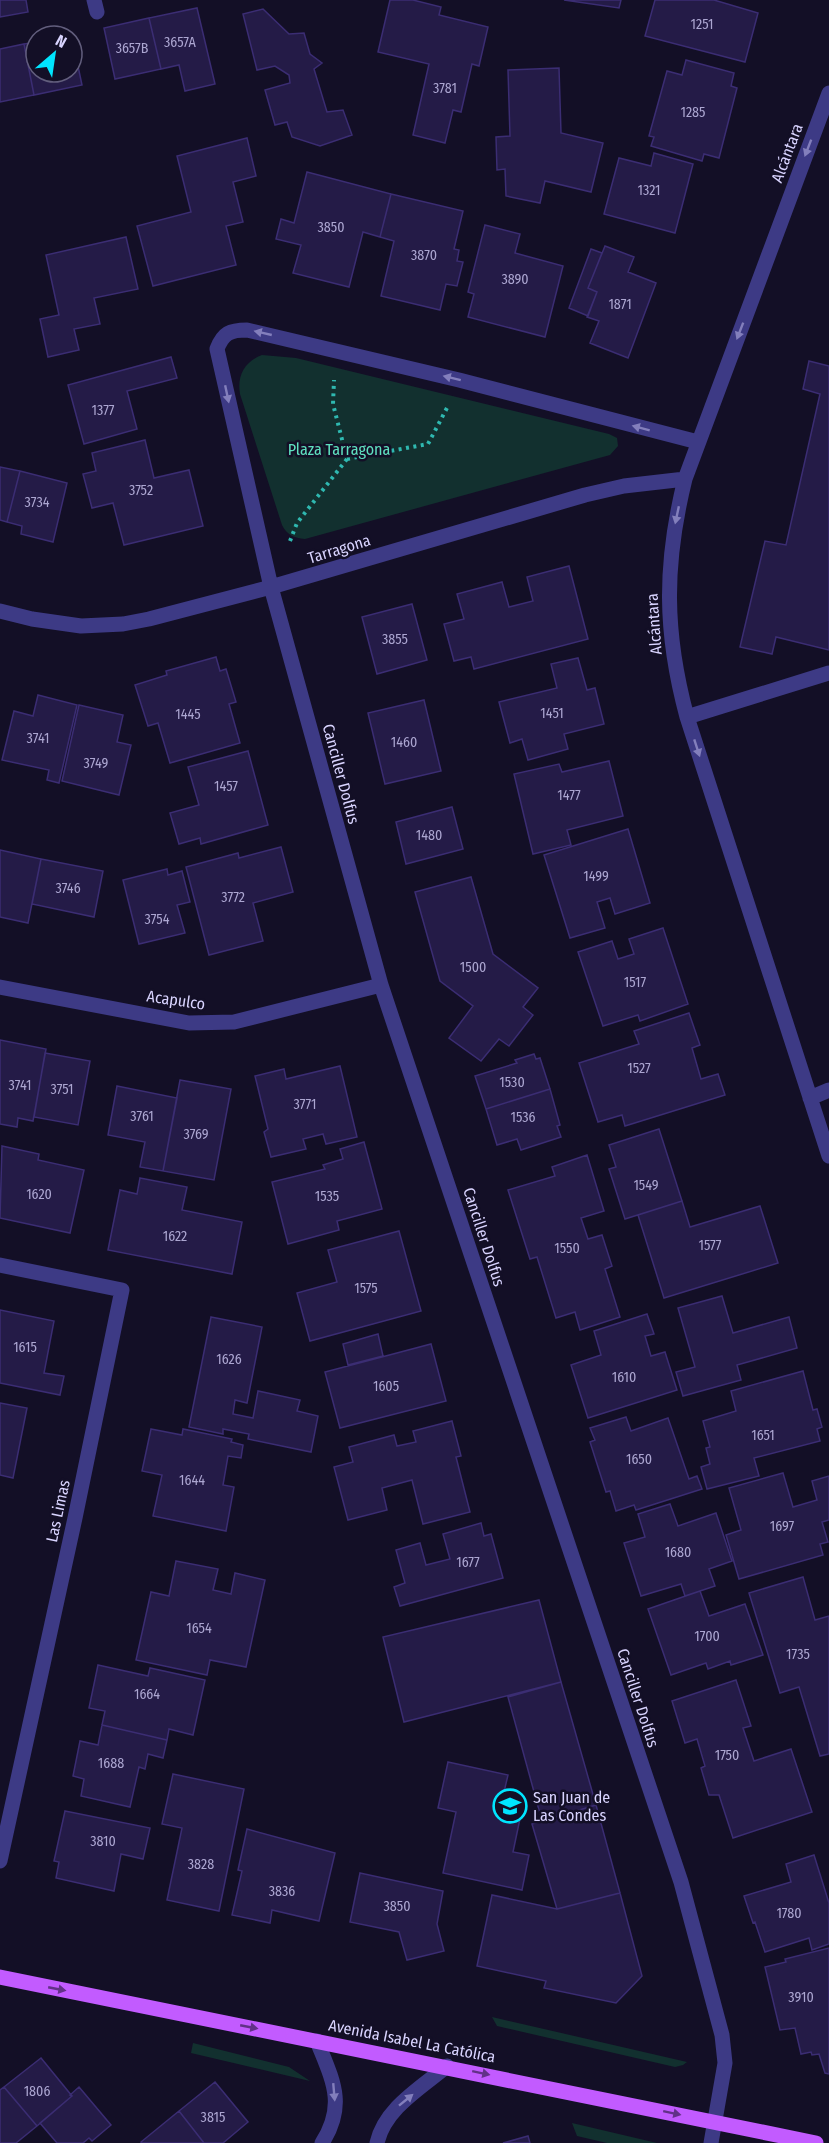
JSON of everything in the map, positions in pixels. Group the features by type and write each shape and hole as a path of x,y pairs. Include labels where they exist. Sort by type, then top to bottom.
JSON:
{"main road":[{"name":"Avenida Isabel La Católica","path":"0,1977 816,2143"}],"street":[{"name":"Alcántara","path":"829,93 685,479 672,540 669,601 673,656 687,717 829,1156"},
{"name":"Canciller Dolfus","path":"336,350 247,330 234,330 222,337 217,349 271,587 381,985 681,1882 722,2036 725,2063 711,2143"},
{"path":"336,350 698,442"},
{"name":"Tarragona","path":"0,611 59,624 100,626 149,619 271,587 585,495 624,486 685,479"},
{"path":"687,717 829,673"},
{"name":"Acapulco","path":"0,987 189,1023 234,1022 381,985"},
{"path":"810,1098 829,1090"},
{"name":"Las Limas","path":"0,1265 122,1290 0,1861"},
{"path":"317,2041 336,2091 335,2112 329,2133 322,2143"},
{"path":"377,2143 386,2121 398,2106 447,2067"}],"path":[{"path":"336,350 333,404 347,459"},
{"path":"288,547 297,523 347,459 428,444 459,380"}],"green space":[{"name":"Plaza Tarragona","path":"262,355 296,358 609,434 617,438 618,446 610,455 305,539 297,538 289,534 282,525 240,394 239,387 243,370"},
{"path":"492,2017 687,2062 675,2067 497,2026"},
{"path":"193,2043 289,2067 310,2081 191,2053"},
{"path":"572,2123 657,2143 607,2143 577,2136"}],"building":[{"path":"0,0 26,0 28,12 0,17"},
{"path":"390,0 413,0 441,7 439,15 488,27 479,66 472,64 461,112 453,110 445,143 413,135 429,64 378,52"},
{"path":"564,0 621,0 619,8"},
{"path":"655,0 714,0 758,13 745,62 645,36"},
{"path":"197,8 215,84 185,91 179,65 161,69 149,18"},
{"path":"263,9 289,34 304,33 310,54 322,63 314,69 327,112 343,110 352,135 320,146 292,137 287,122 275,125 265,90 290,83 289,75 275,66 257,70 243,14"},
{"path":"149,18 161,69 115,79 104,28"},
{"path":"24,44 24,84 32,84 34,95 0,102 0,49"},
{"path":"686,60 734,73 731,86 737,88 719,158 704,154 702,161 651,146 654,137 649,136 667,71 682,75"},
{"path":"559,68 561,133 603,143 591,192 545,181 540,203 506,196 505,169 497,170 496,137 510,136 508,70"},
{"path":"32,84 82,84 82,85 34,95"},
{"path":"247,138 256,176 233,182 243,222 226,226 236,265 153,286 137,226 191,212 177,156"},
{"path":"654,153 693,164 675,233 604,214 619,158 651,166"},
{"path":"307,172 391,194 380,237 363,232 349,287 293,273 301,245 276,239 281,219 294,223"},
{"path":"391,194 463,211 454,249 459,250 457,261 463,262 457,286 446,284 440,310 381,296 394,241 380,237"},
{"path":"485,225 520,234 515,253 563,266 545,337 468,317 474,294 468,292"},
{"path":"126,237 138,289 94,298 100,324 74,329 79,350 48,357 40,319 59,315 46,255"},
{"path":"605,246 634,257 628,272 656,283 628,358 590,343 599,321 587,317 597,292 588,288"},
{"path":"591,249 602,253 588,288 597,292 588,316 569,308"},
{"path":"171,357 177,378 127,391 137,429 84,444 68,385"},
{"path":"809,361 829,366 829,650 776,637 772,654 740,647 765,541 786,545 820,394 803,389"},
{"path":"145,440 154,478 189,470 203,526 124,545 113,503 92,508 83,474 96,471 92,453"},
{"path":"0,467 20,471 7,522 0,520"},
{"path":"20,471 67,483 53,542 21,534 22,526 7,522"},
{"path":"569,566 588,639 474,669 471,657 454,661 444,624 464,619 457,594 502,582 509,607 533,601 527,577"},
{"path":"412,604 427,660 377,674 362,617"},
{"path":"216,657 220,671 226,669 236,702 229,704 240,743 170,763 158,723 148,726 135,685 167,675 166,671"},
{"path":"578,658 587,690 595,688 604,724 564,734 568,749 528,760 522,739 510,743 499,702 557,688 551,664"},
{"path":"38,695 77,705 59,783 47,780 49,770 2,760 14,711 33,716"},
{"path":"424,700 441,771 385,784 368,713"},
{"path":"79,705 123,715 117,742 131,745 119,795 62,781"},
{"path":"248,751 268,825 201,844 200,838 179,844 170,813 199,805 188,767"},
{"path":"609,761 623,816 567,830 571,845 533,854 514,774 559,764 562,772"},
{"path":"452,807 463,849 406,864 396,822"},
{"path":"628,829 650,903 615,914 610,898 597,902 605,928 570,938 544,855"},
{"path":"281,847 293,892 253,903 263,941 209,955 186,867 238,853 239,858"},
{"path":"0,850 41,859 28,923 0,917"},
{"path":"41,859 103,871 94,917 32,904"},
{"path":"167,869 168,875 182,871 190,902 177,905 185,933 139,944 123,880"},
{"path":"471,877 493,954 538,988 523,1007 533,1015 509,1046 499,1039 481,1061 449,1038 473,1006 440,981 415,892"},
{"path":"663,928 688,1004 640,1021 638,1015 603,1026 578,952 612,941 618,959 634,954 629,939"},
{"path":"689,1013 700,1045 692,1048 701,1079 718,1074 725,1095 625,1126 622,1115 598,1122 579,1063 639,1044 634,1031"},
{"path":"0,1040 46,1049 33,1121 18,1118 17,1127 0,1124"},
{"path":"45,1053 90,1061 78,1125 34,1117"},
{"path":"534,1054 536,1059 540,1058 550,1089 486,1109 475,1076 517,1063 515,1060"},
{"path":"340,1066 357,1137 326,1144 323,1134 303,1139 306,1149 271,1157 264,1132 268,1129 255,1076 284,1069 286,1079"},
{"path":"180,1080 231,1089 214,1180 163,1171"},
{"path":"117,1086 177,1098 163,1171 140,1167 145,1142 108,1135"},
{"path":"550,1089 561,1137 521,1150 517,1139 497,1145 486,1109"},
{"path":"659,1129 682,1201 625,1219 609,1169 616,1167 609,1145"},
{"path":"364,1142 382,1209 337,1221 339,1230 288,1244 272,1182 325,1169 323,1165 343,1159 340,1149"},
{"path":"2,1146 39,1154 38,1160 84,1170 70,1233 0,1218"},
{"path":"587,1155 604,1211 581,1218 588,1239 602,1235 612,1266 605,1269 620,1317 580,1330 575,1312 556,1318 537,1257 530,1259 508,1190 555,1176 552,1167"},
{"path":"140,1178 187,1187 182,1210 242,1222 232,1274 108,1250 120,1190 137,1194"},
{"path":"682,1201 690,1227 760,1206 778,1263 664,1298 638,1215"},
{"path":"399,1231 421,1311 310,1341 297,1293 337,1282 328,1250"},
{"path":"722,1296 733,1333 789,1317 797,1348 737,1365 741,1380 683,1396 676,1372 695,1367 678,1308"},
{"path":"0,1310 54,1321 44,1373 64,1376 60,1395 0,1383"},
{"path":"647,1314 654,1334 645,1336 651,1356 665,1352 677,1390 588,1418 571,1365 601,1355 594,1331"},
{"path":"211,1317 262,1327 247,1403 235,1400 233,1414 253,1418 258,1391 300,1400 297,1411 318,1416 311,1452 248,1439 249,1434 223,1429 223,1434 189,1427"},
{"path":"378,1334 383,1356 348,1365 343,1344"},
{"path":"431,1344 446,1401 340,1428 325,1372"},
{"path":"803,1371 813,1410 817,1409 822,1427 817,1429 820,1441 754,1458 759,1476 707,1489 701,1467 710,1464 706,1448 710,1447 703,1421 736,1411 731,1391"},
{"path":"0,1403 27,1408 13,1478 0,1475"},
{"path":"626,1417 631,1431 668,1418 689,1479 697,1476 702,1489 636,1510 634,1505 616,1511 610,1491 606,1492 590,1442 595,1440 590,1428"},
{"path":"452,1421 461,1456 456,1457 470,1512 423,1524 412,1480 382,1488 387,1510 348,1520 334,1467 353,1462 349,1447 394,1435 397,1446 416,1442 413,1431"},
{"path":"151,1429 182,1435 183,1429 232,1439 231,1442 243,1445 241,1458 228,1456 223,1485 234,1487 226,1531 153,1516 162,1475 142,1471"},
{"path":"783,1473 793,1507 817,1500 812,1481 829,1476 829,1520 822,1522 828,1542 820,1544 823,1555 739,1579 726,1535 741,1530 729,1488"},
{"path":"670,1504 678,1526 716,1513 732,1561 709,1569 715,1586 685,1596 681,1584 641,1596 624,1543 645,1537 638,1514"},
{"path":"481,1523 484,1536 491,1534 503,1578 400,1606 394,1587 405,1583 396,1550 420,1543 426,1565 450,1559 443,1534"},
{"path":"176,1561 218,1569 213,1590 231,1594 235,1573 265,1580 246,1667 210,1660 207,1675 136,1660 151,1592 169,1596"},
{"path":"803,1577 815,1620 829,1616 829,1754 820,1756 799,1687 780,1693 749,1593"},
{"path":"700,1591 709,1616 745,1604 763,1655 731,1665 730,1661 708,1669 706,1663 671,1675 648,1609"},
{"path":"539,1600 561,1682 404,1722 383,1637"},
{"path":"98,1665 148,1676 150,1668 205,1680 193,1735 169,1729 167,1740 102,1725 105,1711 89,1708"},
{"path":"736,1680 751,1726 743,1728 754,1761 791,1749 812,1812 733,1838 719,1795 709,1795 701,1768 705,1766 697,1739 685,1743 672,1701"},
{"path":"561,1682 596,1805 542,1821 508,1697"},
{"path":"102,1725 167,1740 163,1758 148,1754 145,1769 139,1767 130,1807 81,1796 84,1779 73,1776 80,1741 98,1745"},
{"path":"448,1762 508,1775 500,1809 521,1814 513,1852 529,1855 522,1890 443,1873 456,1812 438,1808"},
{"path":"173,1774 244,1789 219,1911 167,1900 182,1828 162,1824"},
{"path":"596,1805 620,1893 557,1909 532,1824"},
{"path":"65,1811 150,1828 143,1859 121,1854 114,1891 56,1878 59,1862 54,1861"},
{"path":"247,1829 335,1853 319,1921 272,1910 270,1923 232,1915 242,1871 238,1870"},
{"path":"814,1855 829,1903 829,1944 812,1950 809,1938 765,1952 744,1896 791,1882 786,1864"},
{"path":"360,1873 443,1891 437,1924 444,1951 407,1960 399,1932 350,1922"},
{"path":"620,1893 642,1976 616,2003 544,1988 546,1981 477,1966 492,1895 557,1909"},
{"path":"829,1948 829,2074 825,2073 819,2054 812,2055 811,2052 801,2054 795,2028 780,2030 765,1967 786,1962 785,1959"},
{"path":"41,2058 72,2096 37,2126 4,2087"},
{"path":"215,2082 248,2122 223,2143 204,2143 179,2111"},
{"path":"4,2087 37,2126 16,2143 0,2143 0,2090"},
{"path":"79,2087 111,2125 92,2141 89,2138 83,2143 57,2143 40,2123 72,2096 70,2095"},
{"path":"179,2111 204,2143 141,2143 141,2142"},
{"path":"528,2136 530,2143 503,2143"}],"place":[{"name":"San Juan de Las Condes","path":"510,1806"}]}
